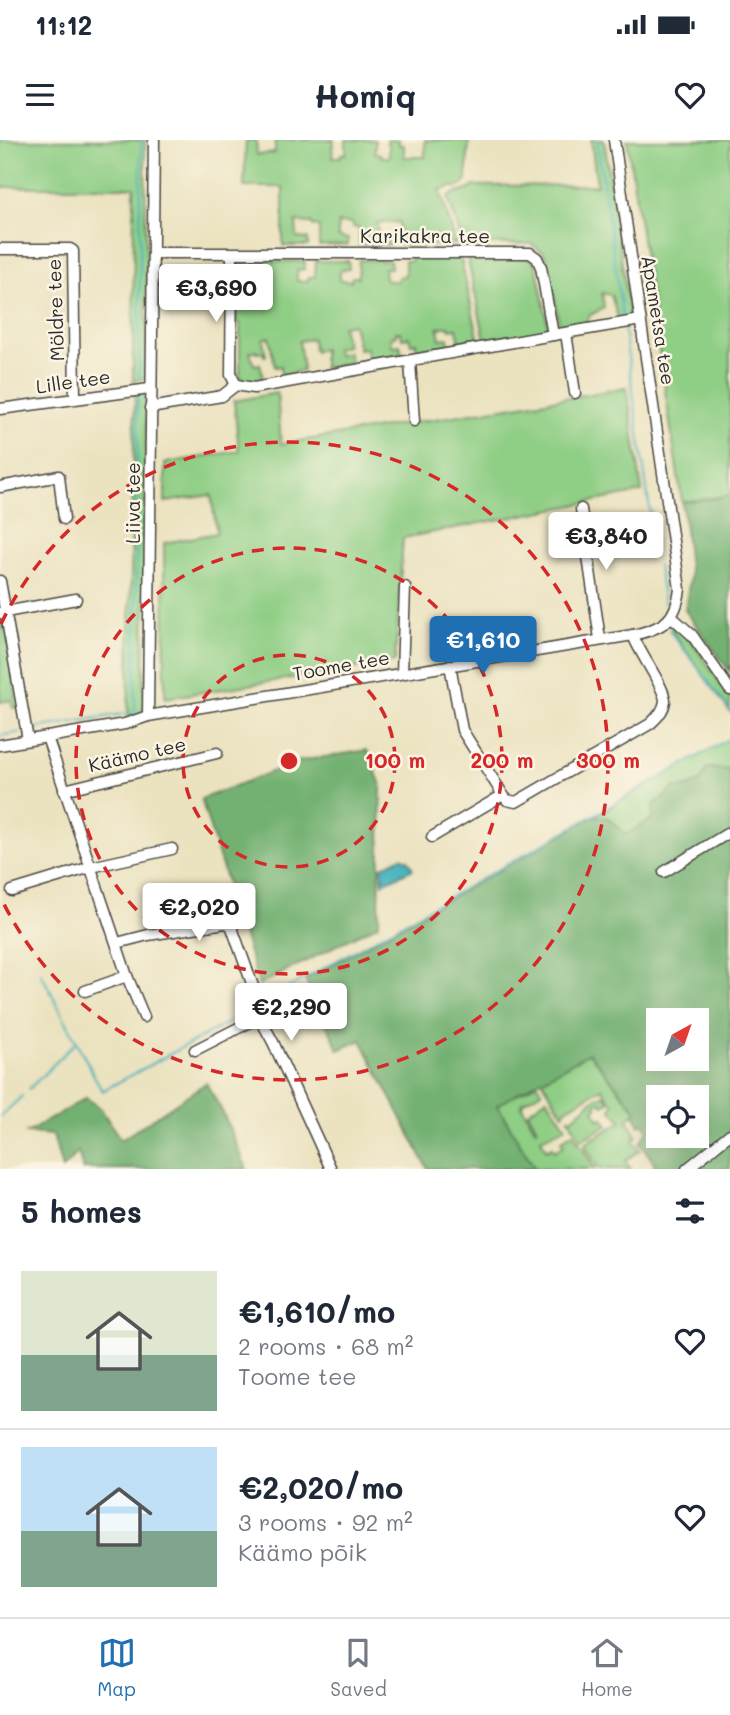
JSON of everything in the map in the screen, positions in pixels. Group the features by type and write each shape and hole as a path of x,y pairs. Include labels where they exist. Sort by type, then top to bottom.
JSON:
{"street":[{"name":"Liiva tee","path":"148,716 154,140"},
{"name":"Apametsa tee","path":"614,140 680,589 672,617"},
{"name":"Möldre tee","path":"0,249 73,251 75,398"},
{"name":"Karikakra tee","path":"153,253 530,253 537,258 541,267 553,335"},
{"path":"232,255 231,375 236,385"},
{"path":"150,408 222,396 236,385 254,388 641,320"},
{"path":"566,333 575,393"},
{"path":"410,361 414,421"},
{"name":"Lille tee","path":"0,410 150,389"},
{"path":"0,487 59,476 64,519"},
{"path":"581,509 600,639"},
{"path":"0,581 3,612 28,740"},
{"path":"402,673 405,587"},
{"path":"3,612 76,599"},
{"path":"672,617 692,635 730,690"},
{"name":"Toome tee","path":"148,716 633,635 662,626 672,617"},
{"path":"450,665 462,730 503,796 512,801 522,800 650,724 659,716 665,703 663,693 633,635"},
{"path":"0,745 125,724 148,716"},
{"path":"47,737 127,976 144,1017"},
{"name":"Käämo tee","path":"64,790 217,753"},
{"path":"432,837 503,796"},
{"path":"663,872 730,832"},
{"path":"12,891 91,867 172,849"},
{"path":"117,943 148,935 225,923 231,925 254,989 264,1004 262,1022 331,1169"},
{"path":"85,991 127,976"},
{"path":"195,1050 252,1021 262,1022"},
{"path":"687,1169 730,1134"}],"green space":[{"path":"0,140 145,140 147,378 133,379 134,187 0,187"},
{"path":"246,140 256,140 257,155 275,153 275,140 334,140 333,157 341,157 341,154 346,154 346,140 375,140 375,153 381,154 381,157 389,157 387,140 399,140 399,145 404,145 404,157 425,157 425,140 469,140 466,182 459,187 440,190 456,244 400,245 399,222 377,223 379,237 388,238 389,245 359,245 359,228 353,227 352,223 338,223 338,237 348,239 348,245 319,246 319,227 311,223 296,222 297,238 308,239 308,246 283,246 283,187 244,187"},
{"path":"591,140 604,140 630,318 618,318 611,295 602,293 604,308 590,315 585,326 562,330 543,252 531,244 463,244 448,197 474,186 597,185"},
{"path":"627,140 730,140 730,496 682,502"},
{"path":"412,256 460,256 479,341 460,344 457,328 450,329 449,326 438,328 440,339 448,338 449,346 417,351 416,343 411,344 409,337 402,338 401,332 396,332 396,336 391,337 392,346 400,345 402,354 368,360 367,348 359,349 353,324 342,326 347,346 336,348 337,355 348,353 351,363 323,368 323,349 314,351 312,339 299,341 303,371 281,375 281,366 275,367 269,337 263,339 266,356 256,350 250,352 254,365 260,364 263,378 247,382 240,376 236,270 243,257 272,257 273,262 305,261 305,269 297,270 297,281 308,281 309,277 315,277 316,261 348,261 349,269 340,270 340,280 351,281 352,277 358,277 359,260 390,261 391,268 384,268 385,278 387,281 398,281 398,277 405,276 405,261 411,261"},
{"path":"467,256 529,258 536,264 548,325 546,331 486,344"},
{"path":"627,388 642,492 403,538 395,662 165,698 164,543 217,533 211,495 165,502 165,463 239,451 234,401 277,393 281,444"},
{"path":"135,393 143,393 146,398 144,708 138,716 128,719"},
{"path":"730,496 730,672 685,610 690,577 682,502"},
{"path":"0,616 4,619 18,707 13,708 11,700 0,702"},
{"path":"670,624 676,624 684,631 730,696 730,712 673,633"},
{"path":"730,738 730,770 729,768 685,788 674,788 653,819 626,835 608,818 595,816"},
{"path":"367,750 381,785 379,924 259,985 201,799 300,761"},
{"path":"707,768 730,770 730,1169 656,1169 640,1143 646,1133 646,1148 709,1148 709,1085 646,1085 646,1126 644,1123 640,1125 634,1114 637,1111 589,1053 497,1105 535,1169 428,1169 361,1040 339,1050 305,980 595,816 608,818 626,834 653,819 653,806 675,788 685,788 700,782"},
{"path":"589,1053 637,1112 627,1119 637,1136 633,1141 640,1150 625,1161 631,1169 599,1169 585,1146 622,1121 611,1109 614,1105 602,1088 566,1109 563,1114 542,1080"},
{"path":"206,1083 223,1113 247,1169 83,1169 78,1152 62,1169 53,1135 27,1133 86,1098 100,1108 121,1140"},
{"path":"537,1083 542,1091 523,1102 522,1106 535,1129 537,1128 528,1112 547,1098 566,1127 541,1139 546,1150 552,1147 554,1151 564,1146 561,1141 573,1133 595,1169 535,1169 497,1105"},
{"path":"605,1094 609,1102 596,1105 594,1111 599,1120 603,1118 608,1125 581,1140 568,1117 571,1119 593,1100"}],"water":[{"path":"401,857 408,860 413,869 383,883 382,867"}],"waterway":[{"path":"139,379 141,140"},
{"path":"597,140 623,320"},
{"path":"624,329 655,546"},
{"path":"36,728 135,712 138,396"},
{"path":"658,565 664,603"},
{"path":"669,630 730,710"},
{"path":"0,736 21,732"},
{"path":"272,997 730,738"},
{"path":"41,973 102,1091 255,1008"},
{"path":"29,1089 75,1043"},
{"path":"0,1117 22,1096"}]}
